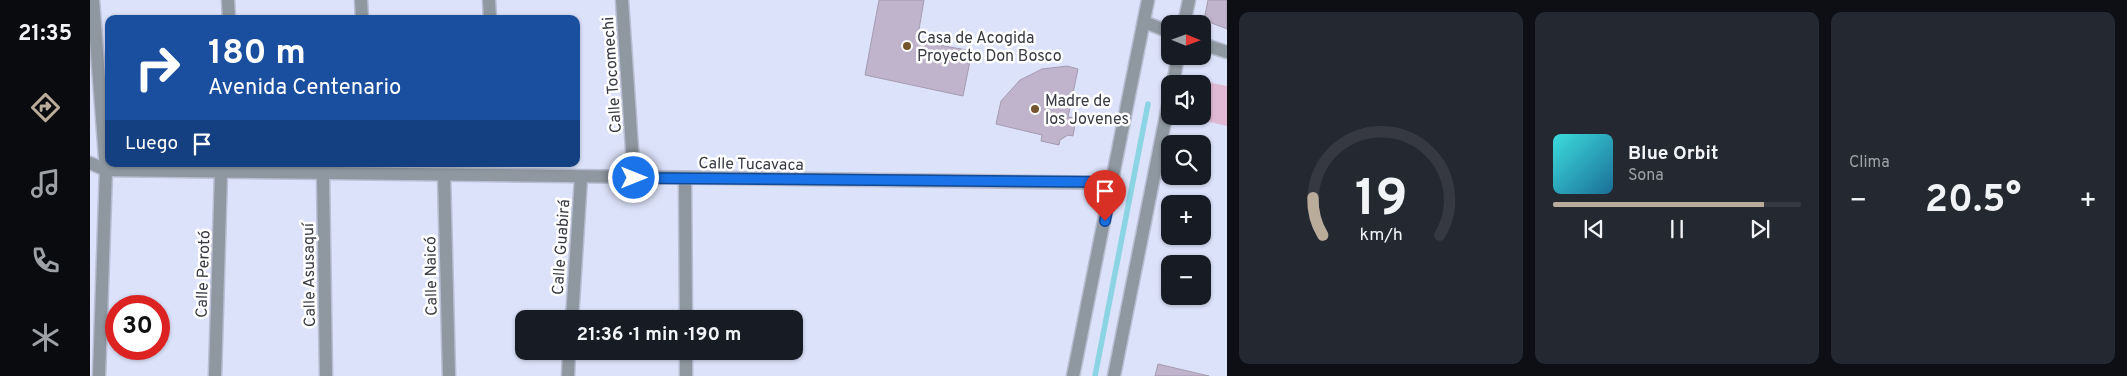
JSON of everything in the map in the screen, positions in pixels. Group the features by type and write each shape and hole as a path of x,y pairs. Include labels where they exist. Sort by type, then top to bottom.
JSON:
{"street":[{"path":"93,0 105,157"},
{"path":"228,0 229,15"},
{"path":"361,0 362,15"},
{"path":"489,0 490,15"},
{"name":"Calle Tocomechi","path":"622,0 634,178"},
{"path":"1073,376 1148,0"},
{"path":"1186,15 1189,0"},
{"path":"1144,22 1161,29"},
{"path":"1211,47 1227,52"},
{"path":"1114,376 1164,125"},
{"name":"Calle Tucavaca","path":"90,163 106,170 221,172 238,168 323,174 370,169 444,175 498,170 581,178 1113,182"},
{"path":"99,376 106,167"},
{"name":"Calle Perotó","path":"215,376 221,172"},
{"name":"Calle Asusaquí","path":"323,174 326,376"},
{"name":"Calle Naicó","path":"444,175 449,376"},
{"name":"Calle Guabirá","path":"573,310 581,178"},
{"path":"685,178 686,310"},
{"path":"568,376 569,360"},
{"path":"686,360 686,376"}],"shaded area":[{"path":"1211,83 1227,86 1227,126 1211,122"}],"building":[{"name":"Casa de Acogida Proyecto Don Bosco","path":"879,0 924,0 917,41 972,51 963,96 865,75"},
{"path":"1208,0 1227,0 1227,29 1211,23 1211,15 1205,15"},
{"name":"Madre de los Jovenes","path":"1067,66 1078,69 1068,117 1076,118 1073,136 1068,135 1060,140 1059,145 1041,141 1042,135 996,124 1001,101 1020,80 1042,69"},
{"path":"1158,364 1209,376 1155,376"}],"waterway":[{"path":"1095,376 1148,104"}],"place":[{"name":"Casa de Acogida Proyecto Don Bosco","path":"907,46"},
{"name":"Madre de los Jovenes","path":"1035,109"}],"route":[{"path":"634,178 1113,182 1105,221"}]}
